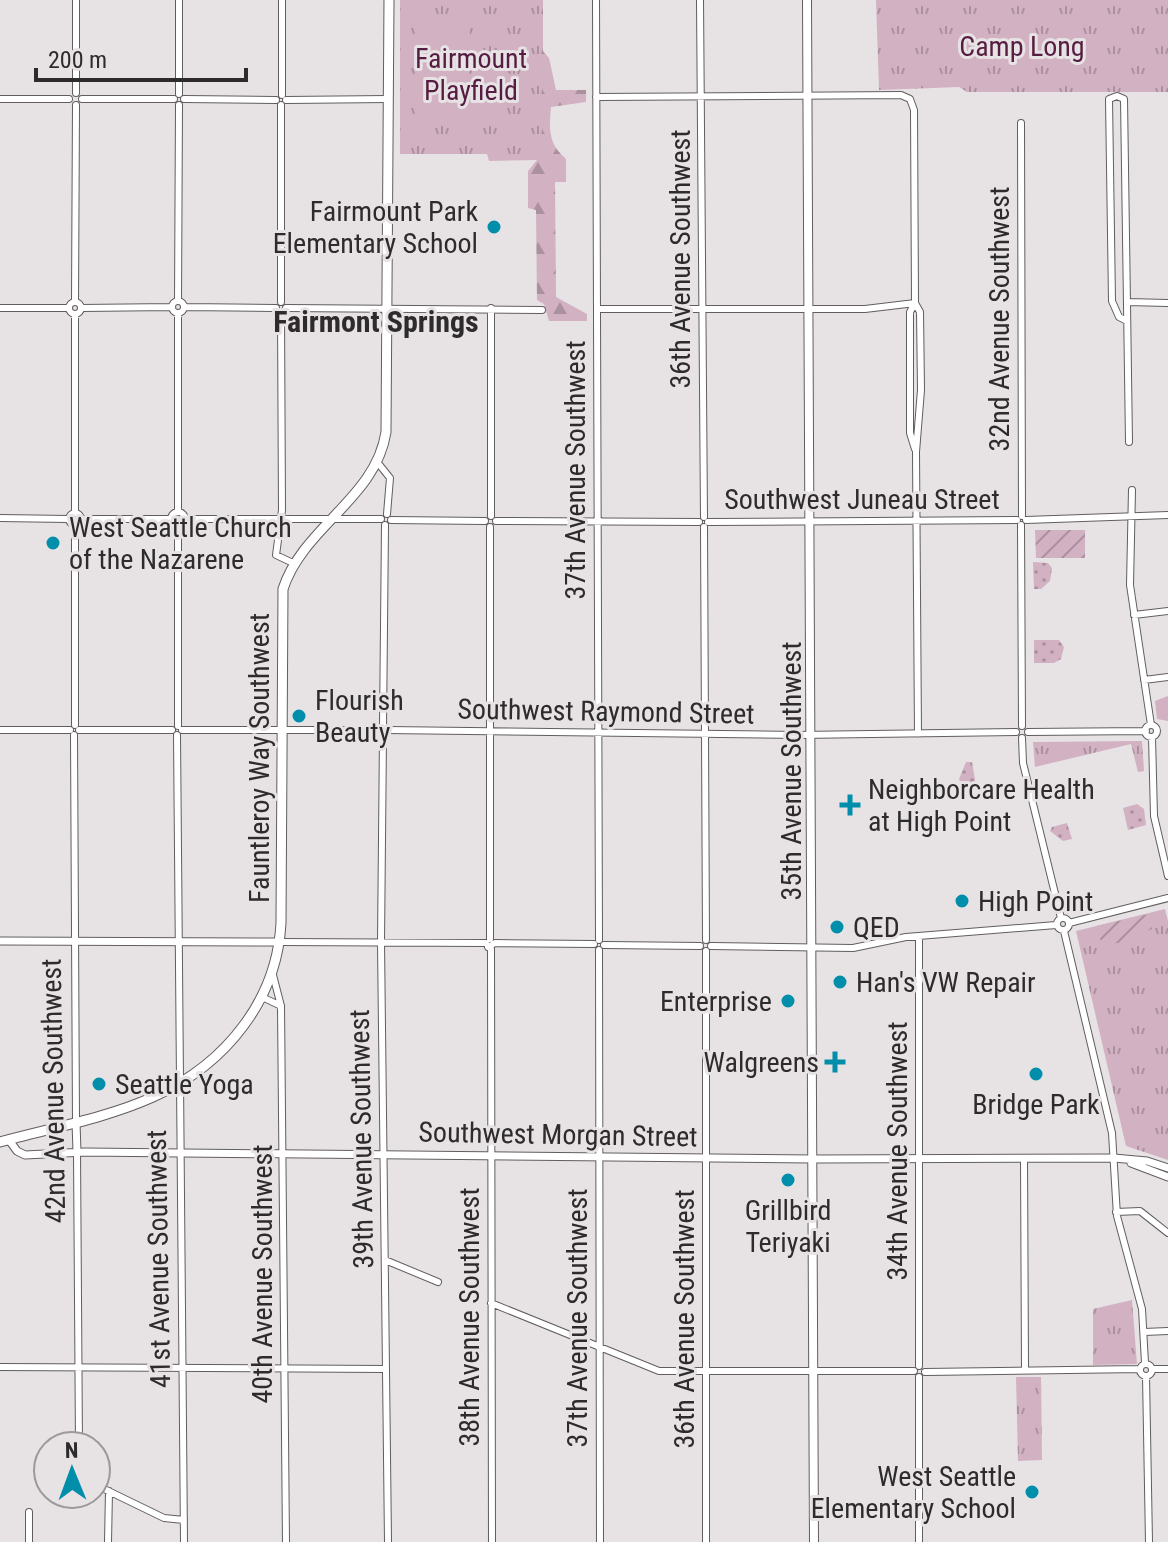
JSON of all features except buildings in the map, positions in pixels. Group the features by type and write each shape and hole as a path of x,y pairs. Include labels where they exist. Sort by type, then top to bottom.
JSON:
{"main road":[{"name":"Fauntleroy Way Southwest","path":"4,1141 128,1108 178,1087 220,1055 262,997 273,975 280,942 281,601 293,563 378,463 388,417 389,0"},
{"name":"35th Avenue Southwest","path":"807,0 814,948 814,1542"}],"street":[{"path":"0,308 69,308 75,302 76,105 79,96 76,0"},
{"path":"75,302 81,308 172,307 178,301 179,0"},
{"path":"282,0 280,520 276,555 293,563"},
{"name":"37th Avenue Southwest","path":"596,0 600,1542"},
{"name":"36th Avenue Southwest","path":"700,0 706,1542"},
{"path":"0,99 69,99 79,96 388,99"},
{"path":"596,97 908,96 914,110 915,303 920,312 921,390 916,452 918,734"},
{"path":"1127,321 1119,317 1112,301 1109,99 1117,96 1124,99 1129,442"},
{"path":"69,99 76,105"},
{"name":"32nd Avenue Southwest","path":"1021,123 1023,763 1059,922"},
{"path":"178,301 185,307 542,310"},
{"path":"1127,302 1168,303"},
{"path":"597,309 865,309 915,303"},
{"path":"915,303 910,312 910,433 916,452"},
{"path":"0,518 68,519 75,525 81,519 171,519 178,525 185,519 178,512 178,313 172,307"},
{"path":"178,313 185,307"},
{"path":"69,308 75,315"},
{"path":"81,308 75,315 75,512 81,519"},
{"name":"38th Avenue Southwest","path":"491,308 492,1542"},
{"name":"39th Avenue Southwest","path":"378,463 390,478 386,519 381,942 388,1542"},
{"path":"1132,490 1129,516 1134,615 1148,728"},
{"path":"68,519 75,512"},
{"path":"171,519 178,512"},
{"name":"Southwest Juneau Street","path":"185,519 812,522 1168,515"},
{"name":"42nd Avenue Southwest","path":"75,525 74,941 79,1430"},
{"name":"41st Avenue Southwest","path":"178,525 178,1153 184,1542"},
{"path":"1134,615 1168,611"},
{"path":"1144,680 1168,677"},
{"path":"1024,732 1148,728 1155,734"},
{"name":"Southwest Raymond Street","path":"0,730 812,735 1024,732"},
{"path":"1155,734 1168,730"},
{"path":"1155,734 1154,816 1168,876"},
{"path":"0,941 853,948 919,936 1069,923 1168,898"},
{"path":"1059,922 1064,931 1112,1133 1116,1212 1144,1332 1142,1366 1149,1373"},
{"path":"1064,931 1069,923"},
{"name":"34th Avenue Southwest","path":"919,936 919,1542"},
{"name":"40th Avenue Southwest","path":"273,975 281,1006 286,1542"},
{"path":"262,997 281,1006"},
{"name":"Southwest Morgan Street","path":"4,1141 25,1155 77,1152 814,1159 1114,1158"},
{"path":"1024,1158 1025,1369"},
{"path":"1114,1158 1147,1161 1168,1168"},
{"path":"1114,1158 1168,1177"},
{"path":"1116,1212 1140,1211 1168,1233"},
{"path":"385,1260 438,1282"},
{"path":"491,1303 655,1370 814,1373 1142,1366 1149,1373 1149,1542"},
{"path":"1144,1332 1168,1331"},
{"path":"0,1367 386,1369"},
{"path":"1149,1373 1168,1369"},
{"path":"112,1492 164,1518 184,1520"},
{"path":"108,1542 109,1510"},
{"path":"29,1512 29,1542"}],"green space":[{"name":"Fairmount Playfield","path":"400,0 543,0 543,154 400,154"},
{"path":"495,0 543,0 543,51 549,58 556,90 586,90 586,102 551,107 550,122 553,142 566,159 566,182 555,182 556,297 587,314 587,321 549,321 544,304 537,300 536,210 528,208 528,171 537,160 489,161 487,154 503,25"},
{"name":"Camp Long","path":"876,0 1168,0 1168,92 967,92 959,87 879,90"},
{"path":"417,24 470,24 469,101 478,108 478,128 474,132 455,132 446,118 415,118"},
{"path":"1035,530 1085,530 1085,558 1036,558"},
{"path":"1033,562 1048,563 1052,568 1050,581 1041,589 1034,589"},
{"path":"1034,640 1059,640 1064,647 1061,659 1054,663 1034,663"},
{"path":"1168,696 1168,721 1157,719 1155,701"},
{"path":"1142,741 1144,771 1138,772 1131,744 1035,767 1033,742"},
{"path":"966,762 972,762 977,791 961,784 959,779"},
{"path":"1137,804 1144,809 1146,825 1128,830 1123,808"},
{"path":"1067,823 1072,839 1063,841 1050,831 1052,827"},
{"path":"1165,909 1168,921 1168,1160 1126,1146 1076,931"},
{"path":"1149,914 1152,929 1118,943 1102,944 1096,926"},
{"path":"1132,1300 1137,1364 1093,1365 1093,1309"},
{"path":"1016,1377 1041,1377 1042,1460 1018,1461"}],"place":[{"name":"Fairmount Park Elementary School","path":"494,227"},
{"name":"West Seattle Church of the Nazarene","path":"53,543"},
{"name":"Flourish Beauty","path":"299,716"},
{"name":"Neighborcare Health at High Point","path":"850,805"},
{"name":"High Point","path":"962,901"},
{"name":"QED","path":"837,927"},
{"name":"Han's VW Repair","path":"840,982"},
{"name":"Enterprise","path":"788,1001"},
{"name":"Walgreens","path":"835,1062"},
{"name":"Bridge Park","path":"1036,1074"},
{"name":"Seattle Yoga","path":"99,1084"},
{"name":"Grillbird Teriyaki","path":"788,1180"},
{"name":"West Seattle Elementary School","path":"1032,1492"}],"district":[{"name":"Fairmont Springs","path":"376,322"}]}
